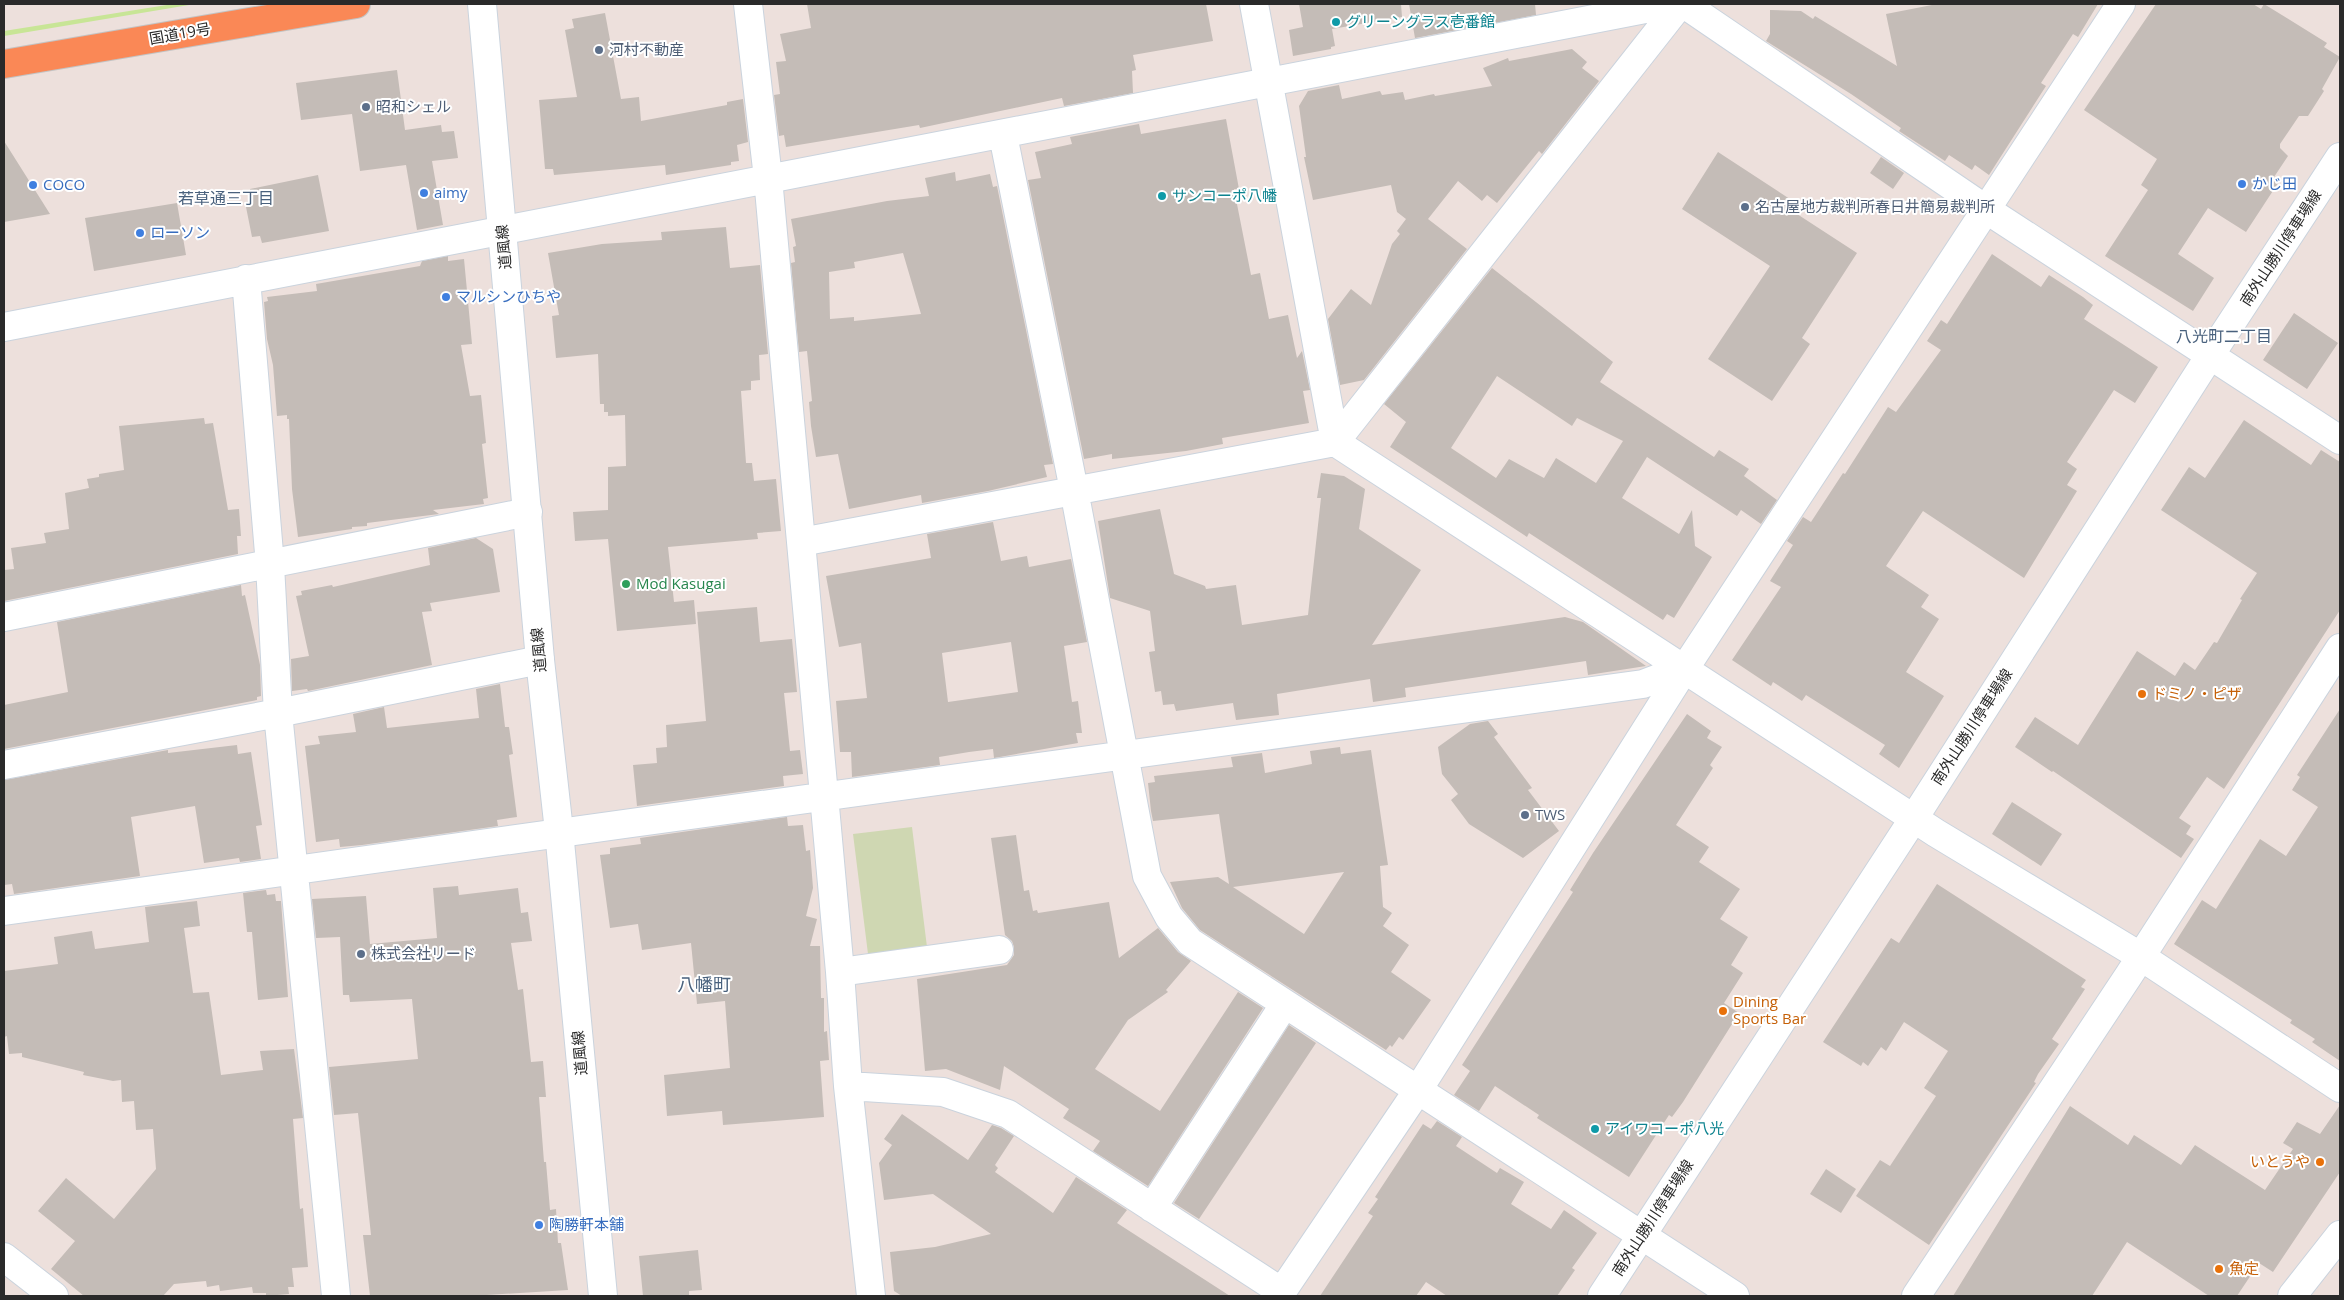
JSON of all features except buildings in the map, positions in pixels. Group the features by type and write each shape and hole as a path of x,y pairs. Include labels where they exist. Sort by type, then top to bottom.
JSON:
{"highway":[{"name":"国道19号","path":"4,64 356,4"}],"street":[{"name":"道風線","path":"482,4 540,660 559,831 603,1296"},
{"path":"748,4 768,178 840,972 848,1086 871,1296"},
{"path":"1254,4 1335,442 1914,818 2140,956 2340,1088"},
{"path":"4,327 768,178 1270,84 1671,4"},
{"path":"801,542 1335,442 1680,4"},
{"path":"1684,4 1987,210 2340,440"},
{"path":"848,1086 943,1092 1008,1114 1281,1294 1418,1090 1684,668 2121,4"},
{"path":"1003,135 1126,757 1147,876 1169,917 1190,942 1284,1005 1735,1296"},
{"name":"南外山勝川停車場線","path":"1602,1296 1914,818 2340,157"},
{"path":"246,279 270,565 278,713 336,1296"},
{"path":"4,618 528,512"},
{"path":"1916,1296 2340,648"},
{"path":"4,765 278,713 540,660"},
{"path":"4,911 559,831 1126,757 1642,684 1684,668"},
{"path":"840,972 1000,950"},
{"path":"1152,1208 1284,1005"},
{"path":"2292,1296 2340,1235"},
{"path":"4,1257 54,1296"}],"green space":[{"path":"173,4 195,4 4,36 4,31"},
{"path":"912,827 927,947 868,954 853,834"}],"place":[{"name":"グリーングラス壱番館","path":"1336,22"},
{"name":"河村不動産","path":"599,50"},
{"name":"昭和シェル","path":"366,107"},
{"name":"かじ田","path":"2242,184"},
{"name":"COCO","path":"33,185"},
{"name":"aimy","path":"424,193"},
{"name":"サンコーポ八幡","path":"1162,196"},
{"name":"名古屋地方裁判所春日井簡易裁判所","path":"1745,207"},
{"name":"ローソン","path":"140,233"},
{"name":"マルシンひちや","path":"446,297"},
{"name":"Mod Kasugai","path":"626,584"},
{"name":"ドミノ・ピザ","path":"2142,694"},
{"name":"TWS","path":"1525,815"},
{"name":"株式会社リード","path":"361,954"},
{"name":"Dining Sports Bar","path":"1723,1011"},
{"name":"アイワコーポ八光","path":"1595,1129"},
{"name":"いとうや","path":"2320,1162"},
{"name":"陶勝軒本舗","path":"539,1225"},
{"name":"魚定","path":"2219,1269"}],"district":[{"name":"若草通三丁目","path":"226,198"},
{"name":"八光町二丁目","path":"2224,336"},
{"name":"八幡町","path":"704,985"}]}
